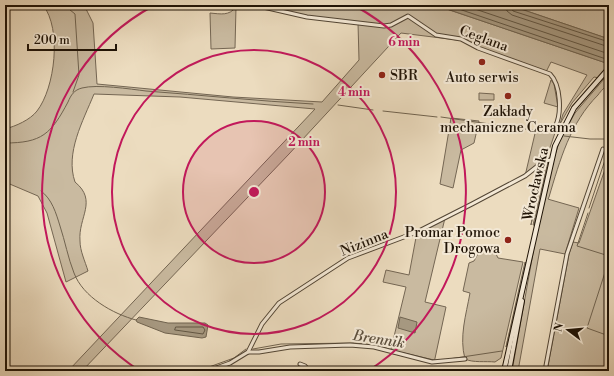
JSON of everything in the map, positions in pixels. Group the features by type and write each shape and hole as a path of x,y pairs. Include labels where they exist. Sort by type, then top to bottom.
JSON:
{"main road":[{"name":"Wrocławska","path":"504,371 522,296 550,160 561,130 574,108 609,68"},
{"name":"Wrocławska","path":"509,371 520,318 522,296"}],"street":[{"name":"Ceglana","path":"236,7 259,6 307,17 384,26 391,25 408,16 436,35 461,39 478,48 550,74 556,84 561,109 555,127 561,130"},
{"path":"545,371 567,254 603,149"},
{"name":"Nizinna","path":"248,352 257,332 274,309 304,286 348,258 417,232 525,176 544,161 550,160"},
{"path":"208,371 230,363 248,352 259,352 290,346 350,345 374,347 432,362 465,359"},
{"path":"300,364 305,366 309,371"}],"shaded area":[{"path":"43,5 84,5 93,23 97,84 233,97 322,102 359,60 358,23 307,17 278,11 279,5 435,5 609,64 609,85 603,89 588,106 573,130 557,169 548,199 579,208 565,254 540,249 518,371 512,371 535,242 553,161 560,140 575,113 604,79 594,77 572,103 560,124 563,114 587,75 551,62 546,72 478,48 465,41 401,33 289,154 82,371 64,371 69,370 315,109 180,97 94,94 77,137 72,160 72,171 75,182 82,189 85,196 86,203 80,232 80,245 88,271 66,282 47,213 38,196 5,182 5,129 31,117 37,111 43,101 52,74 54,58 53,28"},
{"path":"509,5 604,5 609,7 609,39"},
{"path":"236,7 235,48 211,49 210,13 228,13"},
{"path":"551,80 554,84 558,107 544,103"},
{"path":"479,93 494,94 494,100 479,100"},
{"path":"451,118 479,121 474,143 461,150 453,188 440,184"},
{"path":"537,125 556,130 546,159 525,176"},
{"path":"609,158 609,206 606,216 609,219 609,371 547,371 569,254 573,242 579,243"},
{"path":"546,162 532,218 543,167"},
{"path":"548,162 534,225 533,225"},
{"path":"445,218 425,302 446,307 434,363 390,353 406,287 383,282 386,270 409,275 417,232"},
{"path":"480,250 496,254 498,258 523,262 501,358 495,362 465,359 463,351 463,334 470,293 463,291 469,263 474,261"},
{"path":"525,262 526,263 506,347"}],"water":[{"path":"435,5 509,5 609,39 609,64"},
{"path":"139,317 168,323 205,323 208,325 206,337 202,338 165,333 137,322 136,320"},
{"path":"400,317 417,322 415,333 398,328"}],"waterway":[{"path":"64,5 75,14 79,75 73,92"},
{"path":"5,143 28,141 44,134 56,122 73,93 79,89 88,87 114,87 146,91 313,104"},
{"path":"338,105 373,110"},
{"path":"383,111 437,117"},
{"path":"441,117 553,133"},
{"path":"564,136 590,139 609,139"},
{"name":"Brennik","path":"589,208 606,157 606,139"},
{"path":"41,191 51,202 55,211 78,282 92,297 109,309 118,314 136,320"},
{"path":"588,213 577,246 609,256"},
{"path":"609,260 587,328 609,336"},
{"name":"Brennik","path":"253,349 281,344 354,343 376,345 395,351"},
{"name":"Brennik","path":"198,371 234,358 246,349"},
{"name":"Brennik","path":"449,359 502,351"},
{"name":"Brennik","path":"404,353 434,360"}],"place":[{"name":"Auto serwis","path":"482,62"},
{"name":"SBR","path":"382,75"},
{"name":"Zakłady mechaniczne Cerama","path":"508,96"},
{"name":"Promar Pomoc Drogowa","path":"508,240"}]}
